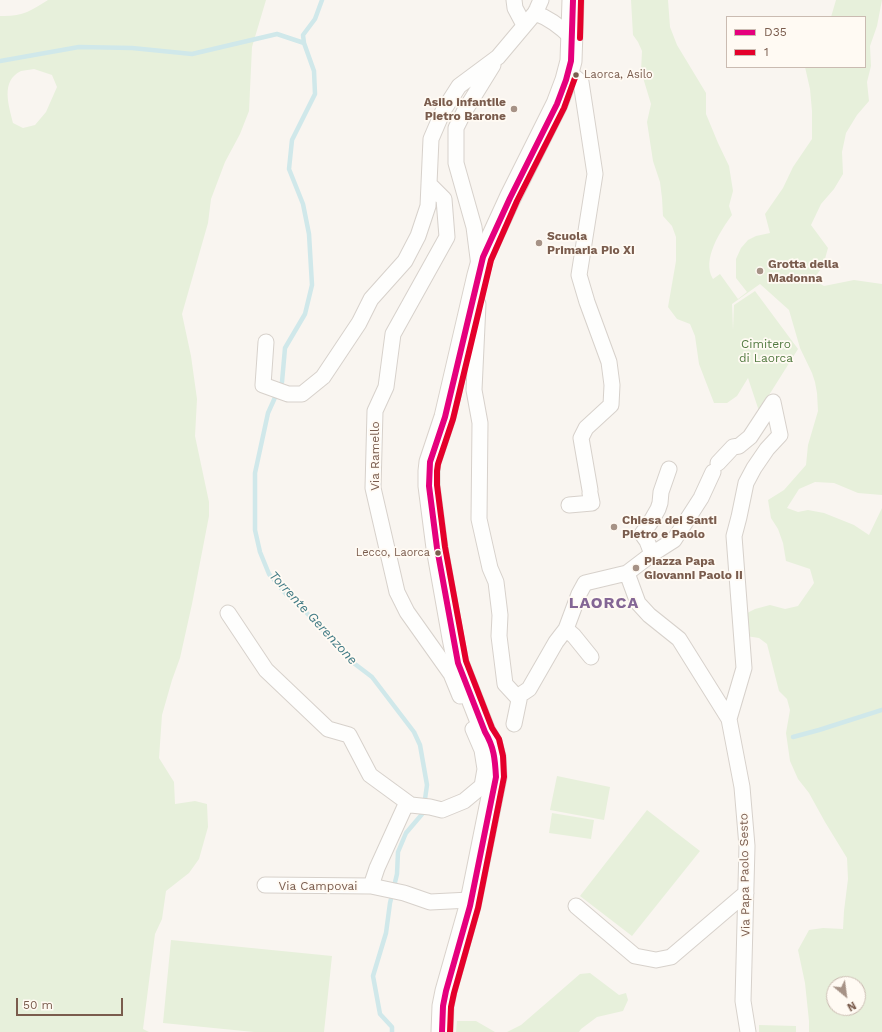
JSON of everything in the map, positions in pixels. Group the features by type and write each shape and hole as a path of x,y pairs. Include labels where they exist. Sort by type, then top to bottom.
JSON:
{"main road":[{"path":"442,1032 443,1006 446,991 470,906 496,777 495,757 491,742 486,732 478,727 458,662 437,548 429,486 430,462 445,418 483,257 510,198 557,104 568,72 571,62 572,0"}],"street":[{"path":"514,0 515,8 524,25"},
{"path":"514,724 519,700 505,684 499,636 500,615 496,582 490,568 479,519 480,423 474,390 479,272 474,227 456,162 456,128 464,112 498,57 538,6 545,17 564,30 572,38"},
{"path":"295,394 323,377 359,323 371,300 405,261 418,236 428,206 431,138 443,112 459,86 498,57"},
{"path":"568,72 581,82 595,174 579,275 587,302 609,362 612,385 611,405 586,428 581,438 591,495 569,505"},
{"name":"Via Ramello","path":"409,804 442,810 464,801 482,786 485,769 478,727 469,716 451,674 407,612 397,592 373,488 375,411 386,387 393,334 447,237 444,199 429,184"},
{"path":"266,342 263,385 295,394 314,393 332,377"},
{"path":"517,697 529,689 556,642 566,629 585,582 627,573 674,540 701,498 715,468 733,447 738,446 750,437 773,402 780,434 767,449 746,483 734,536 744,668 729,718"},
{"path":"652,554 647,541 642,534 658,510 662,488 668,469"},
{"path":"627,573 638,603 649,615 679,639 729,718"},
{"path":"228,613 266,670 328,728 349,735 370,775 409,804"},
{"path":"566,629 574,636 591,657"},
{"name":"Via Papa Paolo Sesto","path":"729,718 742,787 747,846 743,1001 748,1032"},
{"name":"Via Campovai","path":"371,886 377,868 409,804"},
{"name":"Via Campovai","path":"265,885 371,886 404,893 430,902 470,900"},
{"path":"576,906 635,956 656,960 671,957 746,893"}],"green space":[{"path":"48,0 266,0 252,47 249,111 240,134 225,162 211,199 208,223 182,314 191,356 197,399 195,436 209,502 209,516 180,658 162,715 159,758 174,782 175,804 195,801 207,804 208,827 199,859 189,873 166,891 162,919 155,934 143,1029 149,1032 0,1032 0,16 20,14 31,10","holes":["34,69 52,75 57,87 46,112 35,125 23,128 13,123 8,102 8,87 14,75 21,71"]},
{"name":"Cimitero di Laorca","path":"631,0 668,0 670,27 677,45 706,93 706,114 729,166 733,191 729,206 732,215 718,237 709,263 713,279 720,274 738,299 747,292 736,278 736,259 741,248 748,240 756,236 770,233 765,214 783,188 793,167 812,139 810,89 805,68 866,68 866,16 831,16 836,0 882,0 877,26 870,46 871,66 867,82 869,101 857,115 846,133 842,152 843,174 834,189 821,204 811,225 828,248 823,266 813,280 824,286 854,280 882,284 882,495 858,493 834,483 815,482 799,489 787,508 798,512 808,510 824,513 854,525 869,535 882,508 882,1032 809,1032 805,983 798,950 809,930 823,928 843,929 848,879 847,858 809,793 798,779 790,761 786,733 790,710 787,699 779,691 767,644 759,638 746,636 745,614 755,609 770,605 785,609 798,606 814,583 810,569 786,561 783,543 778,529 771,518 768,500 784,490 806,465 808,445 818,411 815,382 800,348 789,310 760,284 732,304 733,330 734,305 755,291 798,349 759,411 748,378 737,396 727,403 714,403 699,364 695,336 690,324 677,319 668,307 676,261 676,237 672,226 663,216 660,182 653,161 647,122 651,104 641,71 642,51 633,35"},
{"path":"557,776 610,787 604,820 550,810"},
{"path":"647,810 700,851 632,936 580,896"},
{"path":"552,813 594,820 591,839 549,833"},
{"path":"171,940 332,956 324,1032 254,1032 163,1023"},
{"path":"590,973 619,995 626,993 628,1000 623,1011 597,1017 579,1032 507,1032 521,1025 580,974"},
{"path":"457,1021 476,1021 495,1032 456,1032"},
{"path":"759,1025 796,1026 796,1032 759,1032"}],"waterway":[{"name":"Torrente Gerenzone","path":"322,0 315,19 303,35 304,43 314,71 315,94 292,140 289,169 303,204 309,234 312,285 305,314 285,348 282,382 268,413 255,473 255,530 260,552 269,574 286,594 294,599 351,661 372,677 414,732 420,745 427,785 423,813 406,833 398,852 397,874 390,903 386,933 373,976 380,1014 392,1027 392,1032"},
{"path":"0,61 79,47 132,48 192,54 277,34 304,43"},
{"path":"793,737 882,710"}],"transit line":[{"name":"D35","path":"442,1032 443,1006 446,991 470,906 496,777 492,748 458,663 437,548 429,486 430,462 445,417 483,257 510,198 557,104 566,80 571,61 573,0"},
{"name":"1","path":"580,38 581,0"},
{"name":"1","path":"450,1032 451,1007 478,908 504,777 503,756 499,739 492,728 466,661 445,547 437,485 437,471 453,419 491,260 517,201 564,108 576,75"}],"place":[{"name":"Laorca, Asilo","path":"576,75"},
{"name":"Asilo infantile Pietro Barone","path":"514,109"},
{"name":"Scuola Primaria Pio XI","path":"539,243"},
{"name":"Grotta della Madonna","path":"760,271"},
{"name":"Chiesa dei Santi Pietro e Paolo","path":"614,527"},
{"name":"Lecco, Laorca","path":"438,553"},
{"name":"Piazza Papa Giovanni Paolo II","path":"636,568"}],"district":[{"name":"LAORCA","path":"604,603"}]}
